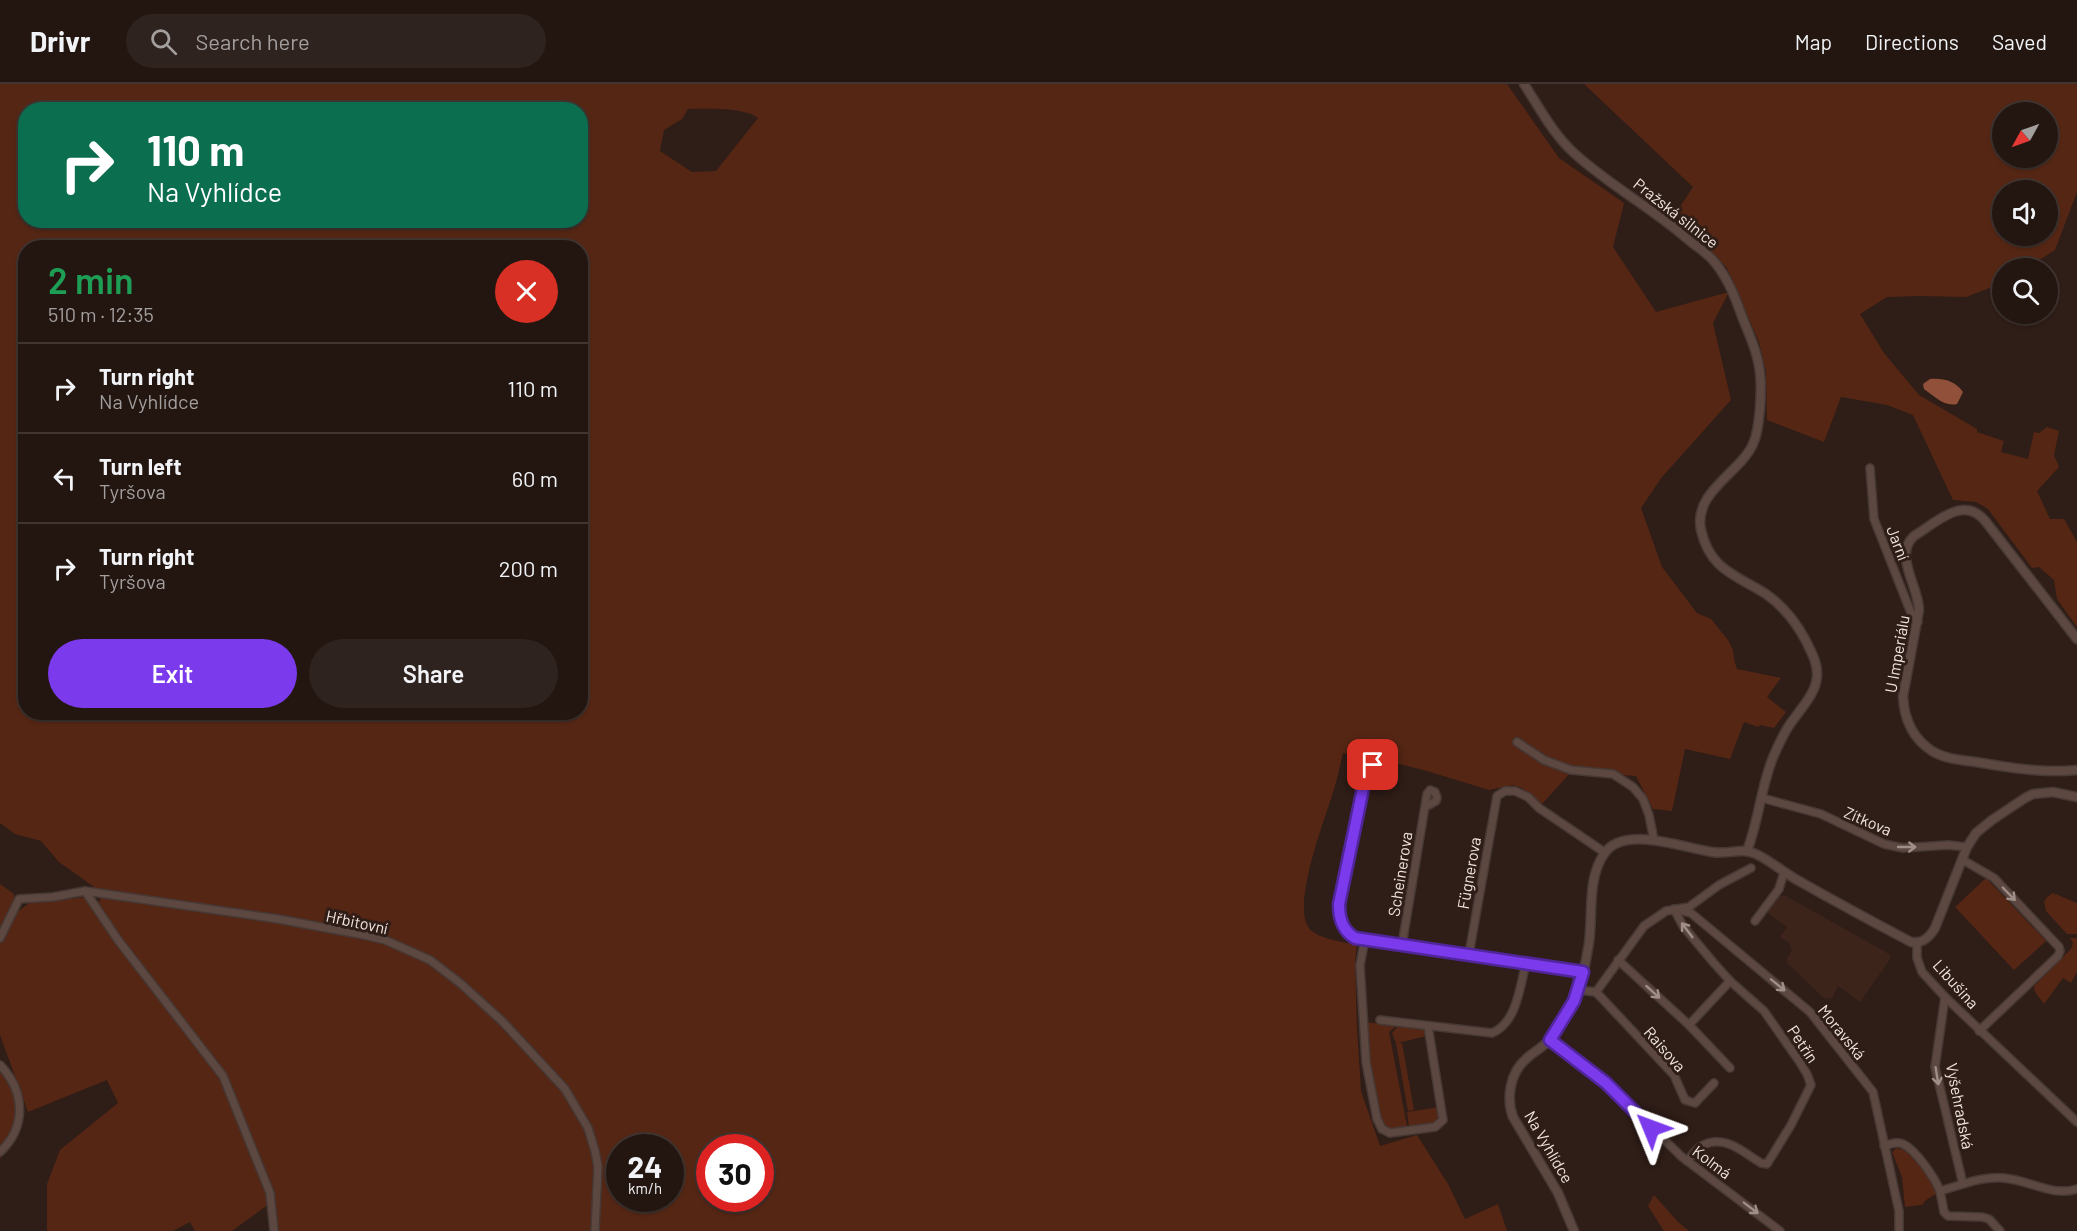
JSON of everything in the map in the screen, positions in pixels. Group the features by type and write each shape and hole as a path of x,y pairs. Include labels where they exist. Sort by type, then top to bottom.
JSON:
{"street":[{"name":"Pražská silnice","path":"1524,84 1552,127 1572,152 1667,220 1716,263 1730,285 1754,347 1760,374 1756,435 1747,455 1707,499 1701,514 1701,529 1709,550 1723,569 1767,595 1788,614 1801,631 1812,654 1817,676 1812,692 1786,730 1773,756 1747,851"},
{"name":"Jarní","path":"1870,468 1874,519 1911,613 1918,622"},
{"name":"U Imperiálu","path":"2077,639 1981,516 1967,509 1954,512 1908,542 1905,555 1919,599 1918,622 1904,696 1908,722 1920,741 1933,752 1949,758 2024,770 2050,772 2077,770"},
{"path":"1517,742 1544,760 1571,770 1613,774 1633,787 1643,799 1654,840"},
{"path":"1364,782 1339,904 1343,927 1351,935 1402,945 1583,972"},
{"name":"Fügnerova","path":"1468,954 1497,796 1506,791 1515,791 1528,797 1539,808 1604,852"},
{"path":"1604,852 1626,839 1654,840 1713,853 1747,851 1757,854 1784,872 1911,942 1917,943 1927,939 1935,928 1966,848 1976,833 2025,798 2039,793 2053,792 2077,797"},
{"name":"Zítkova","path":"1762,798 1821,814 1884,844 1903,848 1948,845 1966,848"},
{"name":"Scheinerova","path":"1402,945 1425,807"},
{"name":"Na Vyhlídce","path":"1574,1231 1558,1193 1521,1134 1509,1107 1512,1078 1524,1060 1550,1040 1568,1014 1578,990 1589,943 1595,873 1604,852"},
{"path":"1963,860 1994,878 2059,947 2060,951 2058,957 1979,1031"},
{"path":"1578,990 1596,992 1644,926 1666,911 1689,908 1719,885 1751,868"},
{"path":"1755,921 1779,890 1784,872"},
{"path":"85,891 118,940 223,1076 270,1193 274,1231"},
{"name":"Hřbitovní","path":"0,938 20,899 53,897 85,891 278,919 386,940 430,960 460,983 502,1021 565,1089 588,1128 595,1151 598,1167 595,1231"},
{"name":"Petřín","path":"1674,909 1683,926 1730,981 1764,1011 1803,1067 1811,1085 1791,1125 1767,1164 1761,1163 1727,1141 1701,1146 1687,1161"},
{"name":"Moravská","path":"1674,909 1691,913 1810,1012 1873,1092 1899,1211 1899,1231"},
{"path":"1365,939 1360,965 1366,1062 1377,1119 1386,1132 1394,1133 1435,1127 1443,1120 1428,1026"},
{"name":"Libušina","path":"1917,943 1917,958 1923,972 1945,997 2077,1122"},
{"name":"Raisova","path":"1618,960 1689,1025 1730,1068"},
{"path":"1380,1020 1492,1033 1498,1030 1513,1011 1526,963"},
{"name":"Raisova","path":"1689,1025 1730,981"},
{"name":"Raisova","path":"1596,992 1674,1075 1685,1100 1695,1103 1714,1083"},
{"name":"Vyšehradská","path":"1945,997 1935,1067 1963,1184"},
{"name":"Kolmá","path":"1550,1040 1606,1083 1687,1161 1780,1231"},
{"path":"0,1065 14,1084 20,1109 16,1131 0,1152"},
{"path":"1884,1146 1904,1144 1935,1178 1944,1212 1948,1216 1983,1217 1989,1219 2000,1231"},
{"path":"1940,1191 1985,1178 2006,1178 2061,1193 2077,1189"}],"shaded area":[{"path":"0,84 1507,84 1559,158 1624,203 1613,247 1656,312 1729,292 1713,323 1731,400 1662,477 1641,508 1662,567 1697,613 1711,619 1728,640 1733,650 1737,669 1781,678 1767,697 1786,712 1774,728 1760,725 1758,727 1744,722 1730,759 1685,749 1672,811 1653,809 1636,776 1571,772 1541,805 1522,788 1513,785 1489,790 1380,759 1366,760 1343,753 1307,881 1304,900 1305,916 1309,928 1318,935 1357,945 1355,961 1361,1091 1380,1146 1417,1135 1448,1184 1465,1219 1498,1204 1507,1231 278,1231 274,1202 232,1231 195,1231 190,1222 173,1231 47,1231 47,1184 60,1150 118,1103 107,1080 28,1112 0,1035 0,884 14,894 16,913 33,900 85,897 87,901 101,901 94,887 59,862 41,841 15,834 0,823","holes":["688,109 735,110 752,114 758,118 716,171 692,172 660,151 664,130 682,119"]},
{"path":"1584,84 2077,84 2077,192 2058,242 2058,180 1992,180 1992,246 2057,246 2055,250 2043,258 1992,258 1992,287 1966,297 1887,297 1860,314 1884,353 1919,395 1977,429 1977,432 2004,441 2001,452 2028,459 2034,432 2039,433 2047,427 2059,431 2054,455 2059,467 2037,491 2050,519 2064,519 2077,542 2077,627 2057,599 2054,580 2039,567 2032,568 1988,509 1976,502 1953,500 1913,415 1887,405 1841,397 1824,442 1767,420 1766,371 1759,342 1727,268 1676,213 1693,187"},
{"path":"1930,379 1949,381 1960,388 1963,392 1957,404 1943,402 1924,389 1923,384"},
{"path":"1986,878 2046,941 2014,970 1955,907"},
{"path":"2053,893 2077,903 2077,934 2067,934 2046,911 2044,902"},
{"path":"1777,896 1786,896 1891,955 1860,1002 1838,986 1832,998 1825,999 1787,963 1792,950 1789,943 1780,937 1787,927 1765,911"},
{"path":"2070,938 2077,938 2077,972 2071,983 2063,978 2044,1004 2035,992 2034,986 2071,949 2073,943"},
{"path":"1365,1022 1396,1026 1389,1032 1407,1126 1398,1130 1391,1130 1381,1123 1369,1064"},
{"path":"1399,1025 1427,1030 1427,1036 1397,1043 1402,1043 1414,1110 1408,1111 1396,1043 1392,1033"},
{"path":"0,1072 9,1084 16,1105 13,1125 0,1160"},
{"path":"1440,1107 1440,1119 1437,1122 1425,1126 1409,1126 1407,1112"},
{"path":"1897,1148 1916,1159 1939,1192 1922,1205 1905,1207 1902,1177 1892,1152"},
{"path":"1654,1195 1689,1231 1664,1231 1648,1206"}],"route":[{"path":"1373,765 1367,769 1339,904 1343,927 1355,938 1583,972 1568,1014 1550,1040 1606,1083 1651,1128"}]}
